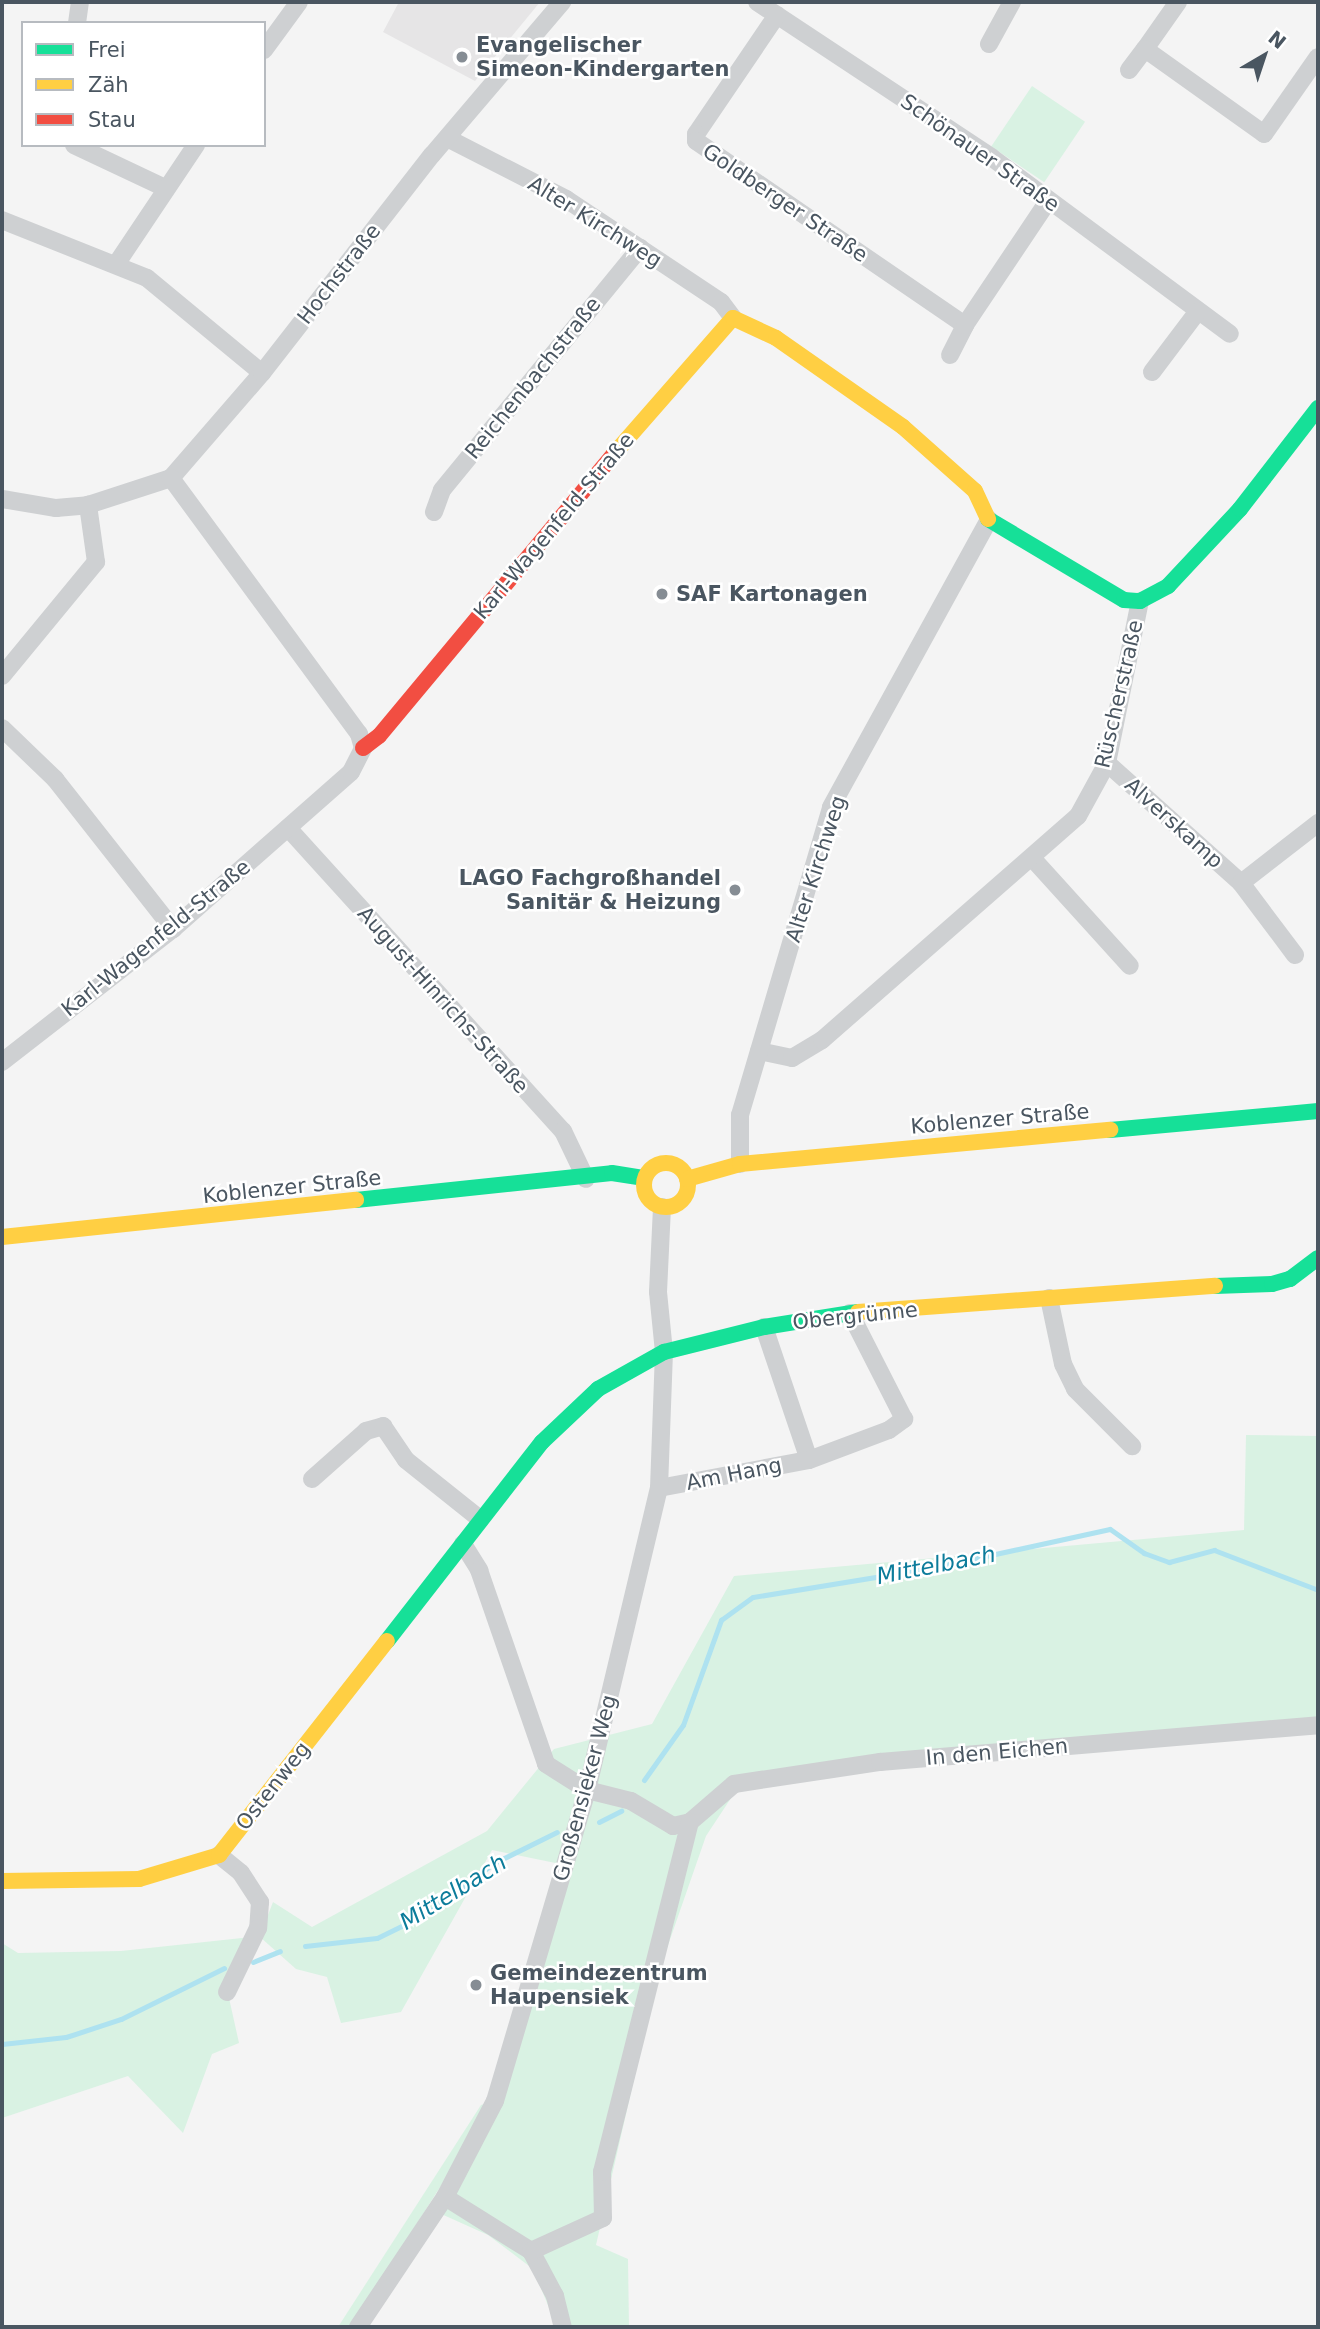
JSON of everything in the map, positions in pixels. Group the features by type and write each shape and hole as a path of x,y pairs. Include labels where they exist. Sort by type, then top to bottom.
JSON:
{"street":[{"path":"76,21 80,2"},
{"path":"266,47 299,2"},
{"name":"Hochstraße","path":"171,478 262,373 447,138 562,2"},
{"name":"Schönauer Straße","path":"757,2 991,157 1230,334"},
{"path":"989,44 1012,2"},
{"path":"1129,70 1178,2"},
{"name":"Goldberger Straße","path":"777,15 696,134 696,141 702,150 965,325"},
{"path":"1145,49 1264,134 1318,57"},
{"name":"Alter Kirchweg","path":"447,138 566,200 721,302 733,318"},
{"path":"78,147 165,188"},
{"path":"117,263 195,147"},
{"path":"950,355 965,325 1048,201"},
{"path":"2,220 117,263 147,278 262,373"},
{"name":"Reichenbachstraße","path":"434,512 442,490 640,248"},
{"path":"1152,372 1198,311"},
{"path":"733,318 751,324 837,377 920,441 975,491 989,520 1109,594 1140,601"},
{"name":"Karl-Wagenfeld-Straße","path":"2,1062 173,929 351,772 363,748 379,736 692,360 733,318"},
{"name":"Rüscherstraße","path":"760,1051 792,1058 822,1040 1033,859 1078,816 1107,763 1140,601 1168,586 1232,517 1315,418"},
{"path":"2,499 56,508 88,505 171,478 352,724 363,748"},
{"path":"2,676 96,562 88,505"},
{"name":"Alter Kirchweg","path":"740,1164 740,1115 831,807 989,520"},
{"path":"2,728 55,779 173,929"},
{"name":"Alverskamp","path":"1107,763 1241,883 1295,955"},
{"name":"Alverskamp","path":"1241,883 1318,823"},
{"name":"August-Hinrichs-Straße","path":"288,828 563,1131 586,1179"},
{"path":"1033,859 1130,966"},
{"name":"Koblenzer Straße","path":"687,1179 740,1164 1318,1111"},
{"path":"666,1164 679,1168 687,1179 682,1200 662,1207 645,1185 654,1167 666,1164"},
{"name":"Koblenzer Straße","path":"2,1237 586,1179 612,1173 645,1185"},
{"name":"Großensieker Weg","path":"358,2327 445,2197 495,2101 587,1790 659,1488 664,1352 658,1292 662,1207"},
{"name":"Obergrünne","path":"664,1352 764,1326 850,1313 1272,1284 1290,1279 1318,1258"},
{"path":"1049,1298 1063,1364 1075,1390 1132,1446"},
{"name":"Am Hang","path":"659,1488 809,1460 889,1430 904,1419 850,1313"},
{"name":"Am Hang","path":"764,1326 809,1460"},
{"name":"Ostenweg","path":"219,1855 542,1442 598,1389 664,1352"},
{"path":"312,1479 366,1431 383,1426 406,1460 480,1519"},
{"path":"463,1544 479,1570 546,1764 587,1790 631,1801 673,1826 690,1822 602,2172 603,2218 531,2251"},
{"name":"In den Eichen","path":"690,1822 734,1784 880,1762 1318,1725"},
{"path":"2,1881 139,1879 219,1855 241,1873 260,1902 258,1928 227,1992"},
{"path":"445,2197 531,2251 555,2296 563,2327"}],"shaded area":[{"name":"Evangelischer Simeon-Kindergarten","path":"399,2 540,2 475,81 383,32"}],"green space":[{"path":"1032,86 1085,122 1044,182 991,147"},
{"path":"1246,1435 1318,1436 1318,1732 872,1768 737,1789 706,1836 658,1974 596,2245 628,2259 629,2327 557,2327 533,2269 488,2235 439,2213 500,2102 570,1866 492,1850 401,2012 341,2023 327,1977 296,1969 260,1937 229,1998 239,2043 212,2054 183,2133 128,2076 2,2118 2,1943 18,1953 121,1951 260,1936 273,1902 312,1927 487,1831 554,1749 652,1724 734,1576 1244,1530"},
{"path":"495,2101 351,2327 338,2327 481,2105"}],"waterway":[{"name":"Mittelbach","path":"644,1780 683,1725 721,1620 753,1597 931,1568 1110,1529 1144,1553 1169,1562 1214,1550 1318,1590"},
{"name":"Mittelbach","path":"599,1822 621,1811"},
{"name":"Mittelbach","path":"305,1946 377,1938 426,1914 494,1863 557,1832"},
{"name":"Mittelbach","path":"253,1962 280,1951"},
{"name":"Mittelbach","path":"2,2044 66,2037 121,2019 224,1968"}],"traffic: fast":[{"path":"988,519 1124,600 1140,601 1168,586 1240,509 1318,408"},
{"path":"1110,1130 1318,1111"},
{"path":"356,1200 612,1173 645,1178"},
{"path":"1215,1286 1272,1284 1290,1279 1318,1258"},
{"path":"387,1641 542,1442 598,1389 664,1352 764,1327 858,1312"}],"traffic: slow":[{"path":"613,455 733,318 776,338 903,427 975,491 988,519"},
{"path":"687,1179 740,1164 1110,1130"},
{"path":"666,1163 681,1170 688,1185 681,1200 666,1207 651,1200 644,1185 651,1170 666,1163"},
{"path":"2,1237 356,1200"},
{"path":"858,1312 1215,1286"},
{"path":"2,1881 139,1879 219,1855 387,1641"}],"traffic: jam":[{"path":"363,748 379,736 613,455"}],"place":[{"name":"Evangelischer Simeon-Kindergarten","path":"462,57"},
{"name":"SAF Kartonagen","path":"662,594"},
{"name":"LAGO Fachgroßhandel Sanitär & Heizung","path":"735,890"},
{"name":"Gemeindezentrum Haupensiek","path":"476,1985"}]}
